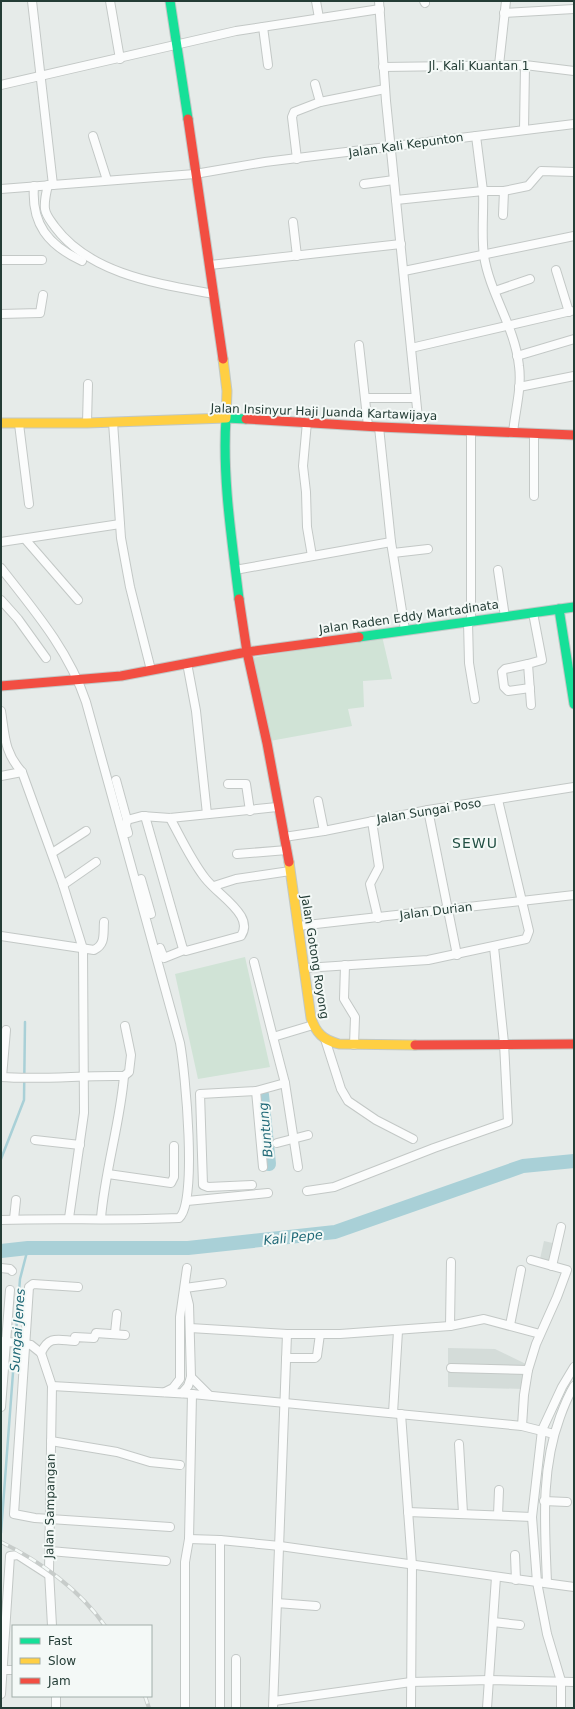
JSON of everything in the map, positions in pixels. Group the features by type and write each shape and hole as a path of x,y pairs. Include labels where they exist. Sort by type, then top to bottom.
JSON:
{"main road":[{"name":"Jalan Gotong Royong","path":"170,1 195,174 215,295 227,391 226,476 235,570 247,652 267,743 277,807 287,850 313,1025 325,1039"},
{"name":"Jalan Insinyur Haji Juanda Kartawijaya","path":"1,423 87,423 226,418 379,427 574,435"},
{"name":"Jalan Raden Eddy Martadinata","path":"1,686 121,676 247,652 574,607"},
{"path":"559,609 574,704"},
{"path":"325,1039 332,1044 354,1045 504,1043 574,1044"}],"street":[{"path":"32,1 41,77 44,185 42,219 43,231 58,246 115,270 158,283 215,295"},
{"path":"110,1 120,59"},
{"path":"316,1 319,18"},
{"path":"499,65 506,1"},
{"path":"1,85 176,46 216,35 319,18 380,5 383,67 390,148 404,271 419,428"},
{"path":"504,13 574,9"},
{"path":"263,27 268,65"},
{"path":"524,130 525,65"},
{"name":"Jl. Kali Kuantan 1","path":"383,67 525,65 574,71"},
{"path":"315,84 320,102"},
{"path":"297,159 292,114 303,107 320,102 385,89"},
{"name":"Jalan Kali Kepunton","path":"1,189 195,174 297,159 574,124"},
{"path":"93,136 107,180"},
{"path":"476,136 483,191 484,256 495,291 509,326 517,356 519,387 513,433"},
{"path":"396,200 483,191 504,191 528,186 542,171 574,172"},
{"path":"364,184 394,180"},
{"path":"44,185 33,204 42,219 68,242 79,256"},
{"path":"503,215 504,191"},
{"path":"293,222 297,256"},
{"path":"404,271 484,256 574,236"},
{"path":"210,265 401,244"},
{"path":"1,260 42,260"},
{"path":"411,348 572,313 556,270"},
{"path":"495,291 530,279"},
{"path":"1,314 40,313 43,295"},
{"path":"517,356 574,339"},
{"path":"359,345 368,426"},
{"path":"519,387 574,376"},
{"path":"87,423 88,384"},
{"path":"365,401 416,398"},
{"path":"113,422 120,524 130,587 151,670"},
{"path":"307,422 302,466 306,492 307,527 312,556"},
{"path":"19,424 29,504"},
{"path":"379,427 391,542 405,630"},
{"path":"471,431 469,663 475,699"},
{"path":"534,434 534,496"},
{"path":"1,542 120,524"},
{"path":"25,539 78,600"},
{"path":"235,570 391,542"},
{"path":"393,552 428,549"},
{"path":"1,568 36,612 63,651 79,680 96,734 180,1043 185,1068 189,1158 187,1201 184,1212 179,1218 139,1220 101,1218 1,1220"},
{"path":"498,570 505,617"},
{"path":"3,605 18,619 46,658"},
{"path":"530,688 508,690 504,686 502,672 504,669 542,660 533,613"},
{"path":"187,663 196,711 207,814"},
{"path":"528,664 531,705"},
{"path":"1,711 6,749 13,762 22,772 64,885 83,949 85,1075 84,1113 69,1218"},
{"path":"1,776 22,772"},
{"path":"116,780 128,820 126,826 163,958 182,953 184,950 241,936 244,932 244,925 240,916 207,880 194,863 170,818"},
{"path":"228,784 246,784 250,811"},
{"name":"Jalan Sungai Poso","path":"284,837 324,831 428,810 574,787"},
{"path":"305,968 428,960 526,939 529,931 498,800"},
{"path":"318,801 324,831"},
{"path":"128,820 145,816 170,818 250,811 277,807"},
{"path":"428,810 457,955"},
{"path":"145,816 184,950"},
{"path":"372,821 379,866 370,884 378,918"},
{"path":"52,853 86,831"},
{"path":"236,854 287,850"},
{"path":"64,885 96,862"},
{"path":"214,886 236,879 290,871"},
{"name":"Jalan Durian","path":"298,926 574,895"},
{"path":"1,936 94,950 101,947 103,943 104,922"},
{"path":"307,1191 334,1187 434,1148 507,1123 509,1118 504,1043 494,947"},
{"path":"254,962 285,1084 298,1167"},
{"path":"345,965 344,999 355,1017 354,1045"},
{"path":"273,1037 313,1025"},
{"path":"6,1030 1,1077 30,1078 85,1075 124,1076 129,1072 131,1055 125,1026"},
{"path":"325,1039 331,1062 341,1089 348,1101 376,1120 413,1139"},
{"path":"101,1218 104,1189 120,1111 124,1076"},
{"path":"252,1185 208,1187 203,1185 200,1094 256,1091 285,1084"},
{"path":"256,1091 263,1167"},
{"path":"277,1143 308,1135"},
{"path":"35,1140 80,1145"},
{"path":"108,1174 171,1183 174,1177 174,1146"},
{"path":"187,1201 268,1193"},
{"path":"14,1219 16,1200"},
{"path":"552,1266 561,1227"},
{"path":"522,1426 524,1395 528,1370 540,1334 567,1271 566,1268 531,1260"},
{"path":"450,1326 451,1262"},
{"path":"1,1268 10,1269 12,1271"},
{"path":"164,1392 173,1388 180,1379 180,1317 187,1268"},
{"path":"510,1325 521,1270"},
{"path":"185,1288 222,1283"},
{"path":"78,1287 30,1285 22,1344 13,1512 17,1516 170,1527"},
{"path":"182,1393 188,1386 191,1377 189,1305 185,1288"},
{"path":"1,1407 10,1290"},
{"path":"115,1333 117,1314"},
{"path":"190,1328 287,1334 320,1334 398,1331 450,1326 484,1319 540,1334"},
{"path":"398,1331 397,1414 408,1512 412,1565 411,1708"},
{"path":"5,1342 31,1345 41,1352 45,1344 53,1340 75,1341 75,1337 94,1338 96,1333 115,1333 125,1335"},
{"path":"287,1334 283,1404 280,1546 274,1704 411,1682 489,1680 574,1682"},
{"path":"286,1358 315,1358 318,1353 320,1334"},
{"name":"Jalan Sampangan","path":"41,1352 52,1386 49,1575 52,1625"},
{"path":"561,1708 561,1681 547,1634 537,1582 532,1517 542,1430 562,1387 574,1367"},
{"path":"451,1368 528,1370"},
{"path":"191,1377 203,1391 210,1396"},
{"path":"52,1386 182,1393 522,1426 554,1434"},
{"path":"547,1583 544,1501 547,1465 554,1434 566,1401 574,1386"},
{"path":"185,1708 185,1562 188,1539 192,1394"},
{"path":"51,1441 117,1452 150,1462 180,1465"},
{"path":"459,1444 463,1513"},
{"path":"498,1515 499,1490"},
{"path":"544,1501 567,1502"},
{"path":"408,1512 463,1513 532,1517"},
{"path":"188,1539 220,1540 280,1546 574,1587"},
{"path":"220,1540 220,1708"},
{"path":"50,1551 166,1561"},
{"path":"1,1694 10,1556 18,1555 49,1575"},
{"path":"515,1555 516,1580"},
{"path":"487,1708 496,1577"},
{"path":"277,1602 316,1606"},
{"path":"493,1622 520,1624"},
{"path":"236,1659 236,1708"},
{"path":"3,1670 12,1670"},
{"path":"56,1697 56,1708"}],"shaded area":[{"path":"544,1241 557,1244 552,1263 540,1259"},
{"path":"448,1348 495,1349 528,1365 524,1389 448,1387"}],"green space":[{"path":"382,636 392,679 363,681 364,707 348,709 352,726 270,741 251,658"},
{"path":"245,957 270,1067 198,1079 175,974"}],"waterway":[{"path":"1,1159 24,1100 25,1022"},
{"name":"Buntung","path":"262,1095 269,1164"},
{"name":"Kali Pepe","path":"1,1251 28,1248 188,1248 335,1232 523,1166 574,1161"},
{"name":"Sungai Jenes","path":"1,1533 20,1279 28,1248"}],"railway":[{"path":"1,1542 30,1558 58,1578 84,1600 104,1625"},
{"path":"145,1697 149,1708"}],"traffic: fast":[{"path":"170,1 188,119"},
{"path":"239,599 231,532 225,463 225,441 226,418 246,419"},
{"path":"359,637 574,607"},
{"path":"559,609 574,704"}],"traffic: slow":[{"path":"1,423 87,423 226,418 227,391 223,359"},
{"path":"289,862 311,1018 315,1028 324,1038 339,1044 415,1045"}],"traffic: jam":[{"path":"188,119 223,359"},
{"path":"246,419 379,427 574,435"},
{"path":"1,686 121,676 247,652 239,599"},
{"path":"289,862 267,743 247,652 359,637"},
{"path":"415,1045 574,1044"}],"district":[{"name":"SEWU","path":"475,843"}]}
